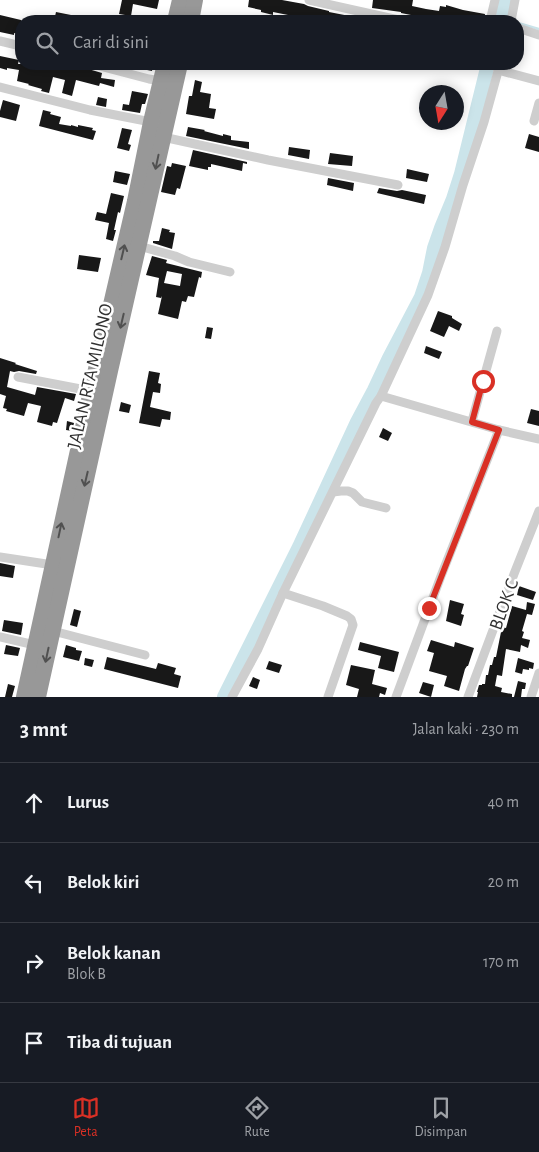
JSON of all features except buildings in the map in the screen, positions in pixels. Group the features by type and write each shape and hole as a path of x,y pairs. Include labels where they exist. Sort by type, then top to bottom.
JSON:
{"highway":[{"path":"177,15 180,0"},
{"path":"192,15 195,0"},
{"name":"JALAN RTA MILONO","path":"24,697 35,645 51,608 139,246 163,137 158,114 164,70"},
{"name":"JALAN RTA MILONO","path":"38,697 53,631 51,608 52,565 135,201 158,114 177,70"}],"street":[{"path":"309,0 376,15"},
{"path":"491,15 495,0"},
{"path":"512,15 515,0"},
{"path":"524,30 539,35"},
{"path":"0,40 15,44"},
{"path":"115,70 161,81"},
{"path":"232,697 258,649 283,593 381,396 428,295 446,247 498,70"},
{"path":"508,70 539,81"},
{"path":"0,87 90,110 158,114"},
{"path":"534,121 539,103"},
{"path":"163,137 268,160 398,185"},
{"path":"139,246 189,262 230,272"},
{"path":"472,422 497,330"},
{"path":"18,377 91,391"},
{"path":"381,396 499,430 539,439"},
{"path":"396,697 441,576 499,430"},
{"path":"333,492 348,491 366,504 386,508"},
{"name":"BLOK C","path":"468,697 539,511"},
{"path":"0,557 52,565"},
{"path":"283,593 322,606 347,616 353,621 353,626 328,697"},
{"path":"53,631 145,655"},
{"path":"0,637 35,645"},
{"path":"531,697 539,673"}],"waterway":[{"path":"501,15 505,0"},
{"path":"524,25 539,29"},
{"path":"224,697 299,547 357,422 421,297 429,273 434,248 461,174 487,70"}],"route":[{"path":"429,608 499,430 472,422 483,381"}]}
